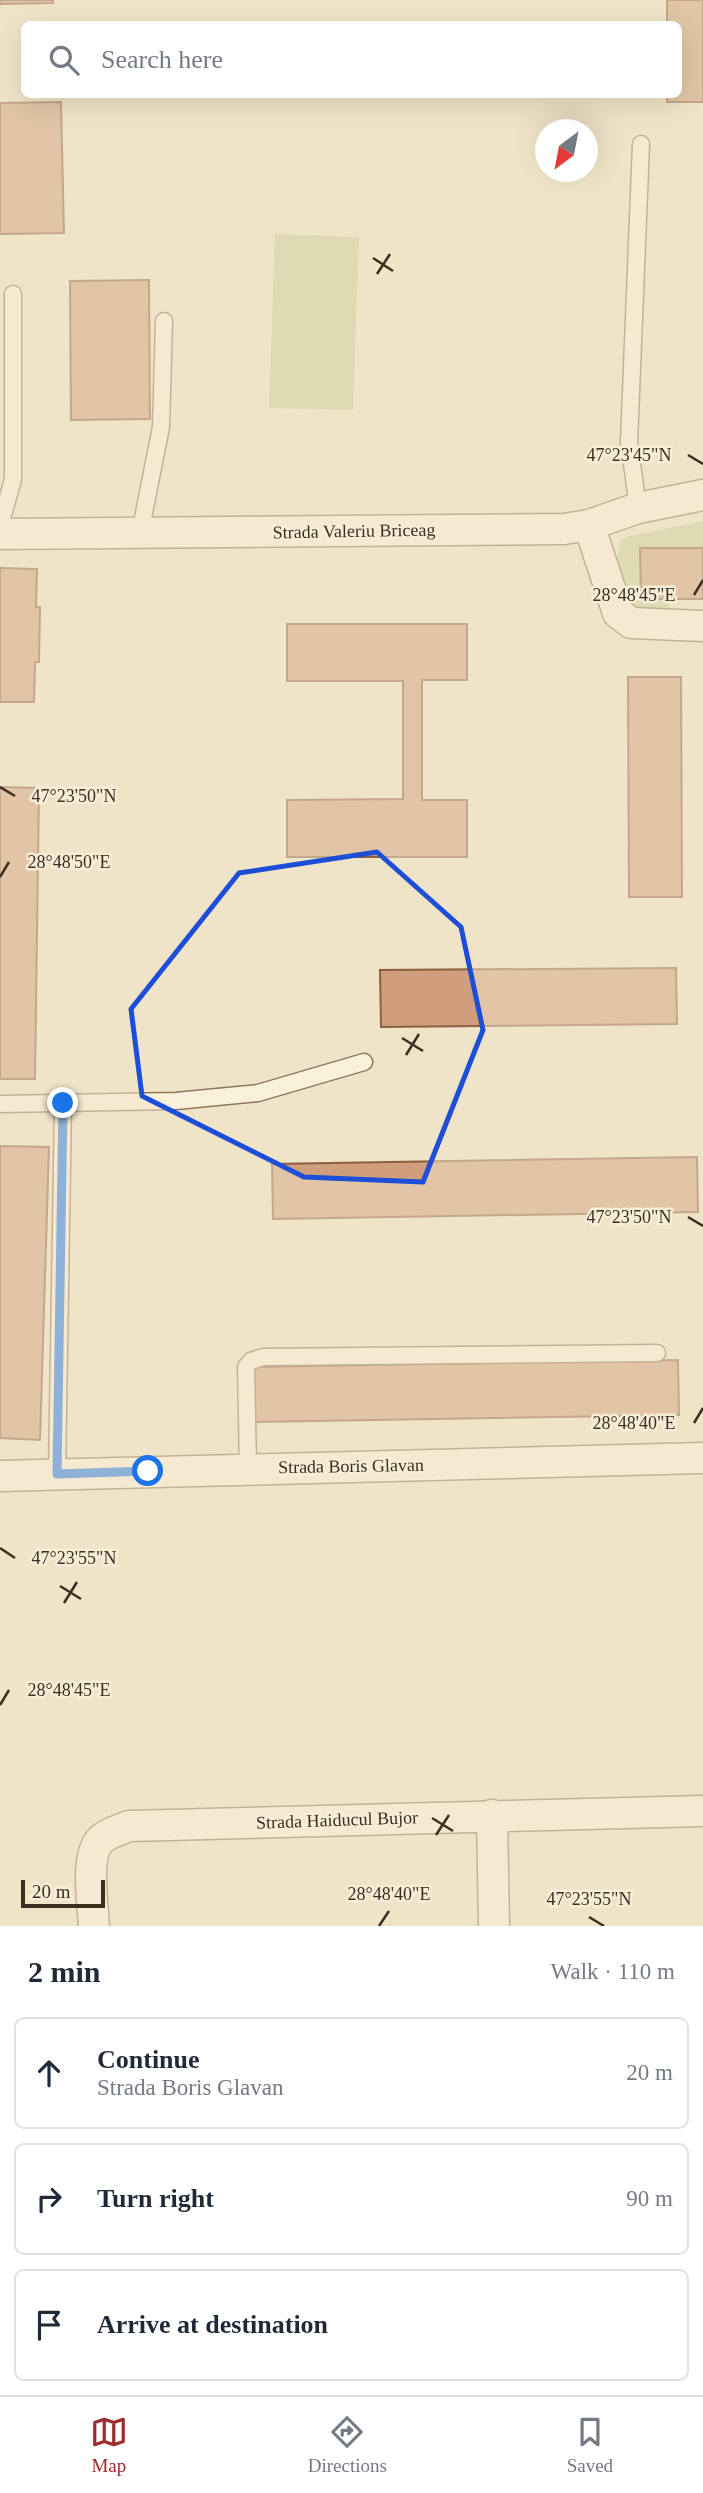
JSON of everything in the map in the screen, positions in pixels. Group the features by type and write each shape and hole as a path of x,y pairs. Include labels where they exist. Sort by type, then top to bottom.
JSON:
{"street":[{"name":"Strada Valeriu Briceag","path":"0,534 564,528 589,525 638,508 703,495"},
{"path":"589,525 618,613 631,622 703,626"},
{"name":"Strada Boris Glavan","path":"0,1476 703,1458"},
{"name":"Strada Haiducul Bujor","path":"94,1926 92,1861 100,1839 129,1826 703,1811"},
{"path":"492,1815 494,1926"}],"lane":[{"path":"638,508 629,442 641,144"},
{"path":"0,526 13,479 13,294"},
{"path":"140,533 161,427 164,321"},
{"path":"0,1104 176,1101 258,1093 364,1062"},
{"path":"57,1474 63,1103"},
{"path":"248,1468 246,1367 251,1361 263,1357 657,1353"}],"highlighted area":[{"path":"377,852 461,927 483,1030 423,1182 304,1177 142,1096 131,1009 239,873"}],"green space":[{"path":"275,234 359,237 353,410 269,408"},
{"path":"703,521 703,548 640,548 641,599 669,599 670,616 638,617 622,590 617,572 621,540"}],"building":[{"path":"0,0 53,0 53,3 0,4"},
{"path":"667,0 703,0 703,102 667,102 667,98 682,98 682,21 667,21"},
{"path":"61,102 64,233 0,234 0,103"},
{"path":"149,280 150,419 71,420 70,281"},
{"path":"640,548 703,548 703,599 641,599"},
{"path":"0,568 37,569 36,607 40,607 39,662 35,662 34,702 0,702"},
{"path":"287,624 467,624 467,680 422,680 422,800 467,800 467,857 287,857 287,800 403,799 403,681 287,681"},
{"path":"628,677 681,677 682,897 629,897"},
{"path":"0,787 39,788 35,1079 0,1079"},
{"path":"676,968 677,1024 381,1027 380,970"},
{"path":"0,1146 49,1147 40,1440 0,1438"},
{"path":"697,1157 698,1212 273,1219 272,1164"},
{"path":"678,1360 679,1415 253,1422 252,1367"}],"route":[{"path":"63,1103 57,1474 148,1471"}]}
